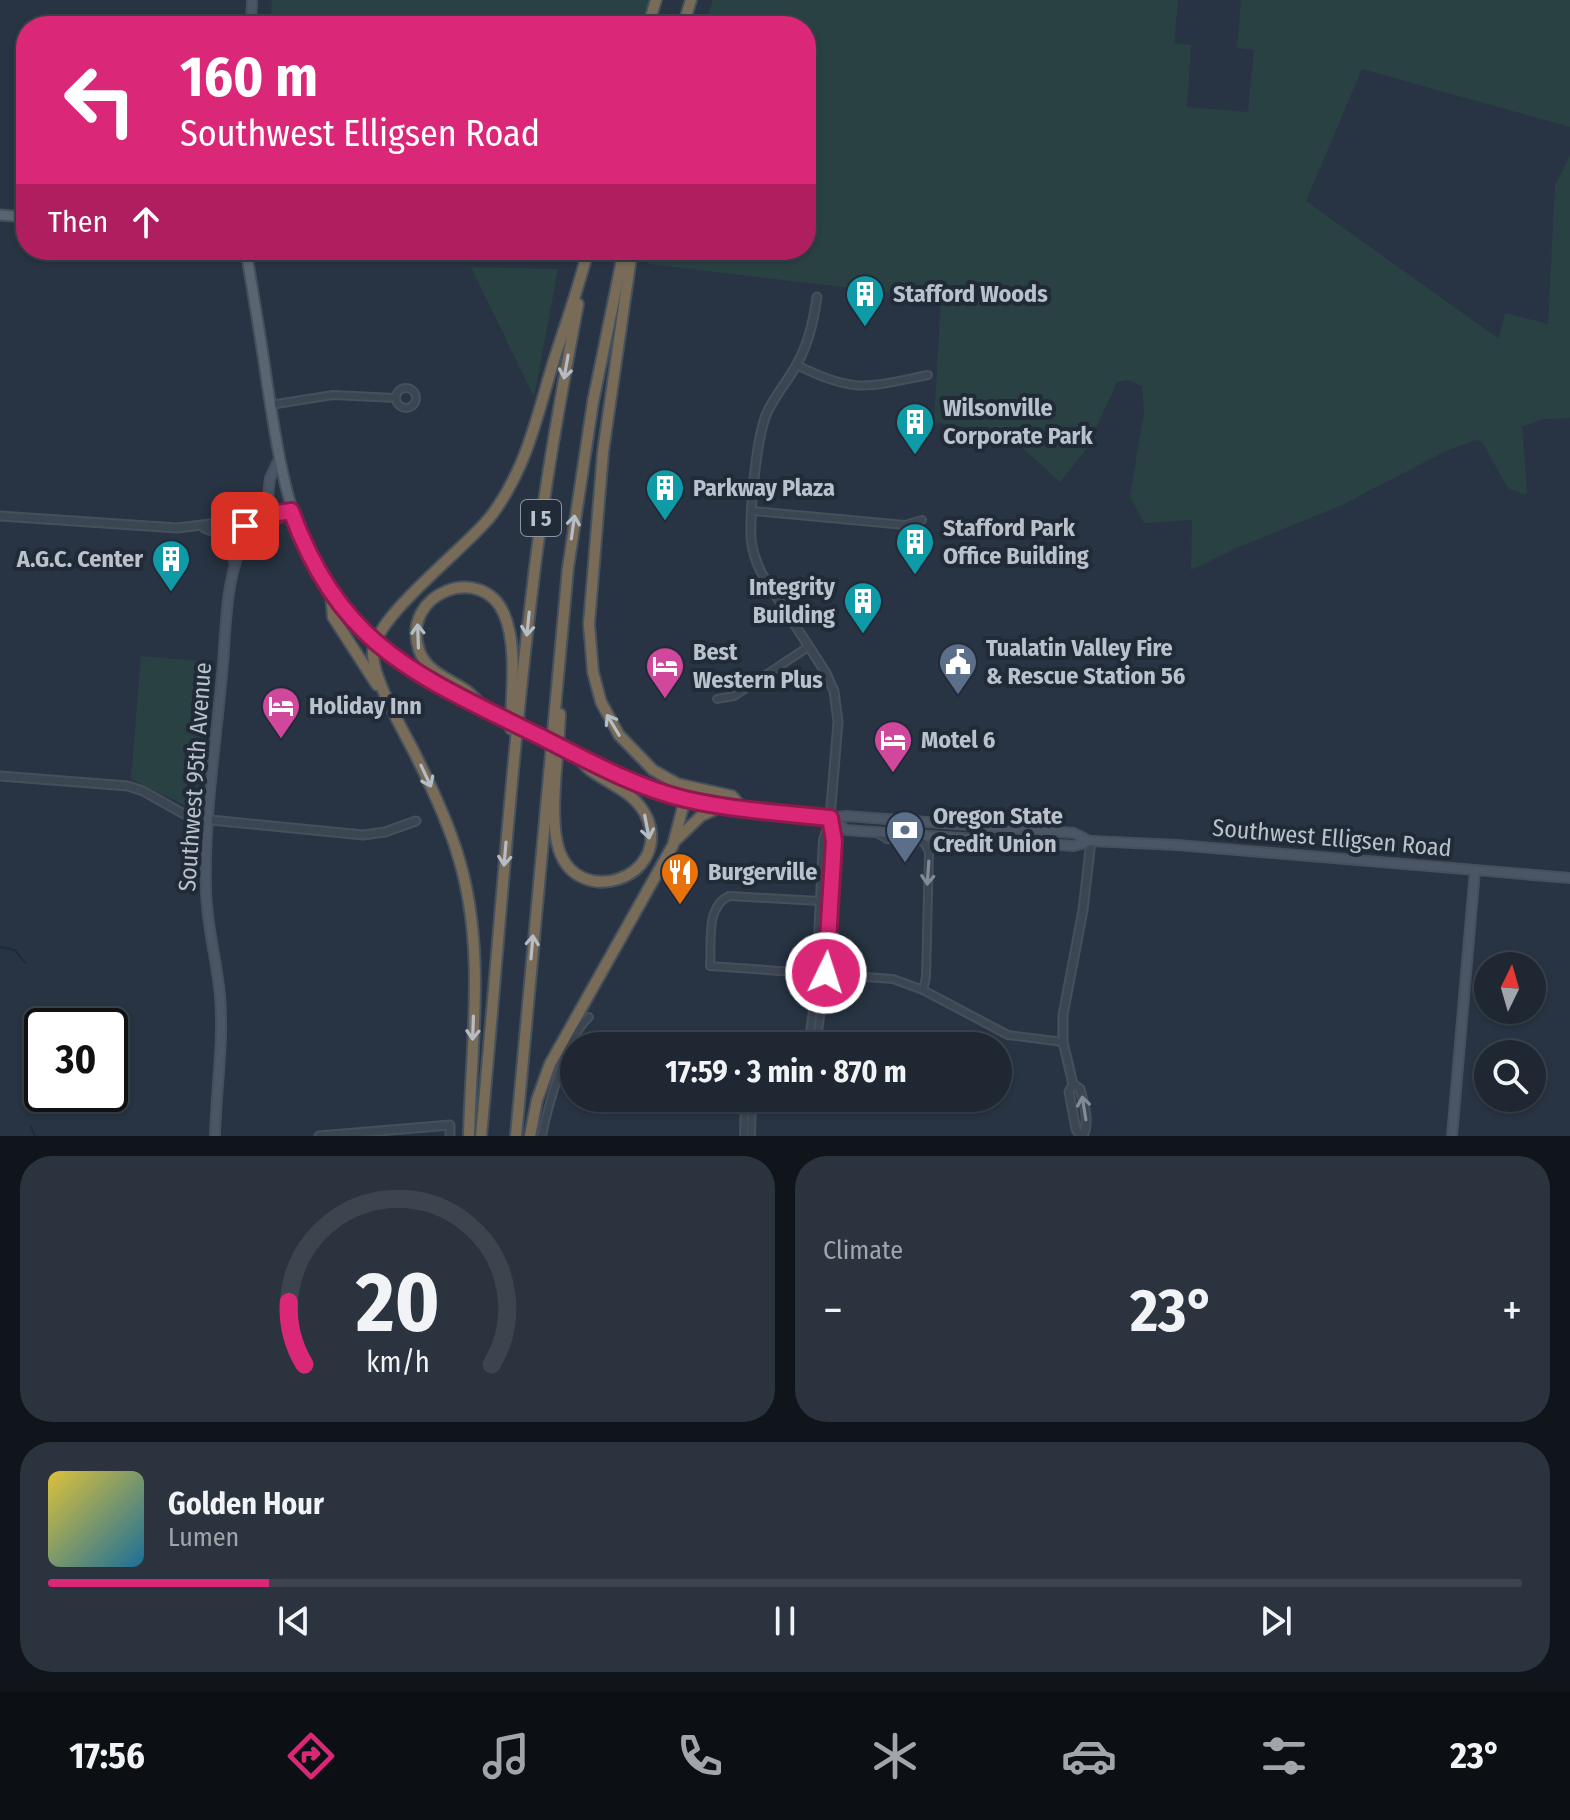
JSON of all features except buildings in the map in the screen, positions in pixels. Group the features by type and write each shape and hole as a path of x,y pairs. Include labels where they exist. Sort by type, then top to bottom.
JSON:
{"highway":[{"name":"I 5","path":"516,1136 568,568 581,474 622,260"},
{"name":"I 5","path":"631,260 603,452 589,624 593,672 607,716 625,742 653,770 678,784 732,796 743,809"},
{"name":"I 5","path":"375,643 404,603 474,537 519,472 532,439 585,262"},
{"name":"I 5","path":"481,1136 511,777 548,470 585,262"},
{"name":"I 5","path":"489,712 467,690 429,666 419,650 416,634 422,612 433,598 448,589 465,588 489,595 500,606 507,623 511,642 511,777"},
{"path":"331,593 333,617 391,707"},
{"path":"375,643 374,662 391,707 444,817 466,886 474,941 475,975 469,1136"},
{"name":"I 5","path":"559,660 560,716 555,816 559,851 570,869 583,877 604,883 618,881 630,875 647,853 650,836 648,820 632,797 594,773 576,754"},
{"path":"673,845 685,799"},
{"path":"530,1136 542,1082 560,1042 673,845 687,827 722,806"}],"main road":[{"name":"Southwest Elligsen Road","path":"248,260 279,459 291,511 309,556 348,616 375,643 418,675 576,754 642,784 685,799 830,818 846,816 1074,833 1091,841"},
{"path":"248,529 268,497 270,478 279,459"},
{"path":"253,519 265,514 291,511"},
{"path":"233,549 237,536 248,529 280,519 291,511"},
{"name":"Southwest 95th Avenue","path":"215,1136 222,1031 206,890 208,820 228,611 235,564 248,529"},
{"name":"Southwest 95th Avenue","path":"233,549 235,564"},
{"name":"Southwest Elligsen Road","path":"830,818 846,830 1074,846 1091,841 1204,847 1570,878"},
{"path":"1452,1136 1475,870"}],"street":[{"path":"810,1032 823,840 830,818 838,722 836,701 826,673 762,574 754,557 751,539 758,451 764,423 778,393 797,365 810,334 817,297"},
{"path":"797,365 826,380 848,386 871,386 928,375"},
{"path":"270,405 333,395 395,398"},
{"path":"753,511 905,525 922,520"},
{"path":"0,516 165,528 202,527 253,519"},
{"path":"202,527 223,535 233,549"},
{"path":"717,699 734,696 808,647"},
{"path":"0,776 128,786 143,791 182,815 208,820 363,835 385,832 416,821"},
{"path":"818,1032 826,973 834,841 830,818"},
{"path":"876,832 887,839 925,844 929,852 926,977 923,990"},
{"path":"1082,1136 1087,1129 1086,1113 1080,1089 1073,1084 1063,1042 1065,996 1080,929 1091,841"},
{"path":"819,901 729,896 721,900 714,910 710,966 893,979 923,990 1008,1035 1063,1042"},
{"path":"542,1136 559,1074 576,1034 589,1017"},
{"path":"744,1136 745,1112"},
{"path":"751,1136 752,1112"},
{"path":"319,1136 450,1125 450,1136"}],"green space":[{"path":"272,0 649,0 643,16 271,16"},
{"path":"713,0 1178,0 1174,43 1191,45 1187,107 1248,112 1254,50 1237,48 1241,0 1570,0 1570,127 1362,69 1306,201 1499,339 1505,313 1548,324 1555,186 1570,156 1570,418 1544,419 1522,427 1527,492 1524,495 1508,488 1482,442 1475,440 1446,451 1342,505 1191,570 1192,520 1144,523 1130,496 1144,412 1142,386 1128,380 1117,382 1087,448 1060,482 1007,434 934,422 941,299 648,264 649,260 816,260 816,16 708,16"},
{"path":"471,267 558,269 534,397"},
{"path":"141,656 213,662 202,797 186,806 131,779"}],"waterway":[{"path":"0,947 15,950 25,963"},
{"path":"31,1126 35,1136"}],"place":[{"name":"Stafford Woods","path":"865,328"},
{"name":"Wilsonville Corporate Park","path":"915,456"},
{"name":"Parkway Plaza","path":"665,522"},
{"name":"Stafford Park Office Building","path":"915,576"},
{"name":"A.G.C. Center","path":"171,593"},
{"name":"Integrity Building","path":"863,635"},
{"name":"Tualatin Valley Fire & Rescue Station 56","path":"958,696"},
{"name":"Best Western Plus","path":"665,700"},
{"name":"Holiday Inn","path":"281,740"},
{"name":"Motel 6","path":"893,774"},
{"name":"Oregon State Credit Union","path":"905,864"},
{"name":"Burgerville","path":"680,906"}],"route":[{"path":"245,526 260,516 291,511 319,576 348,616 375,643 418,675 446,691 667,794 731,807 830,818 834,841 826,973"}]}
